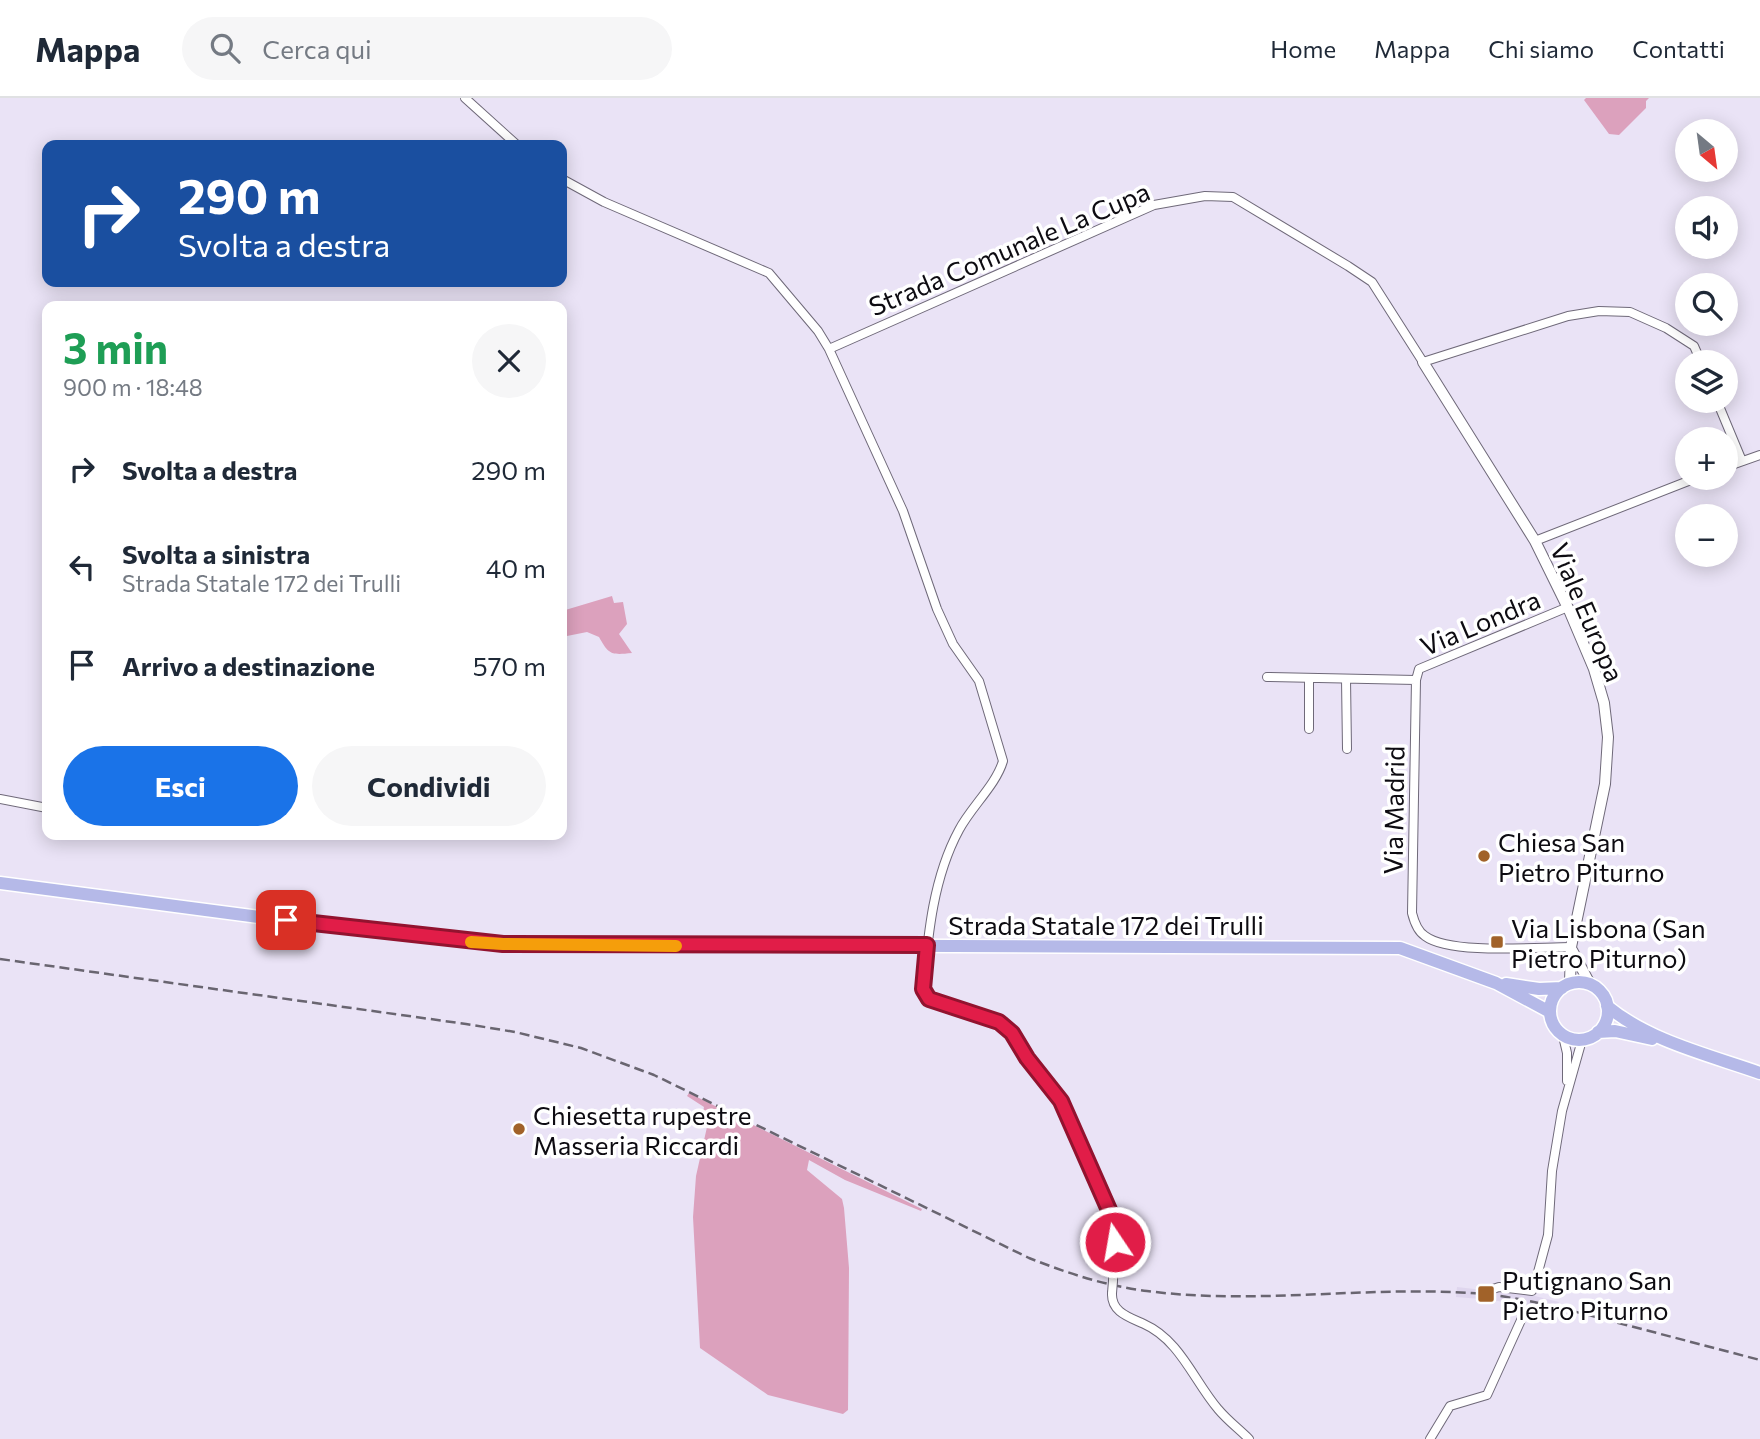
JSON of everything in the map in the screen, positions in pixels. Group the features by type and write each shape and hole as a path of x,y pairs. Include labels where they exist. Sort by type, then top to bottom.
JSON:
{"main road":[{"name":"Strada Statale 172 dei Trulli","path":"0,883 312,924 503,944 1400,948 1496,982 1550,1012"},
{"name":"Strada Statale 172 dei Trulli","path":"1496,982 1539,989 1566,986"},
{"path":"1598,1032 1608,1015 1607,1006 1598,989 1580,982 1566,986 1551,1003 1550,1012 1556,1030 1563,1036 1582,1040 1598,1032 1615,1031 1673,1042"},
{"path":"1607,1006 1631,1024 1760,1073"}],"street":[{"path":"466,98 512,140"},
{"path":"567,182 604,202 769,273 810,321 829,349 904,511 937,609 953,644 979,681 1003,761 1001,770 970,809 957,833 939,882 927,945 923,989 926,995 935,1001 986,1017 1007,1027 1027,1058 1061,1101 1113,1222 1114,1305 1121,1313 1154,1328 1166,1338 1219,1410 1250,1439"},
{"name":"Strada Comunale La Cupa","path":"829,349 1154,205 1233,197 1349,265 1371,282 1423,362"},
{"path":"1423,362 1568,316 1599,311 1630,312 1666,328 1694,346 1696,350"},
{"name":"Viale Europa","path":"1423,362 1535,541 1594,669 1604,703 1608,737 1605,784 1571,947 1566,986"},
{"path":"1722,413 1742,461"},
{"path":"1738,462 1760,455"},
{"path":"1535,541 1675,486"},
{"name":"Via Londra","path":"1416,680 1419,669 1425,666 1567,607"},
{"path":"1266,677 1416,680"},
{"path":"1309,678 1309,729"},
{"path":"1346,679 1347,749"},
{"name":"Via Madrid","path":"1416,680 1414,922 1425,937 1458,947 1571,947"},
{"path":"0,799 42,807"},
{"path":"1571,947 1590,984"},
{"path":"1563,1036 1567,1053 1567,1094"},
{"path":"1493,1289 1499,1287 1532,1291 1534,1287 1548,1235 1552,1171 1567,1094 1582,1040"},
{"path":"1430,1439 1450,1406 1487,1395 1522,1318"}],"shaded area":[{"path":"1649,98 1646,108 1619,135 1609,134 1584,100"},
{"path":"612,596 614,603 623,602 627,624 619,634 632,653 611,652 599,637 587,632 567,636 567,610"},
{"path":"689,1093 922,1209 921,1211 845,1180 809,1160 807,1170 842,1199 844,1208 849,1268 848,1410 843,1414 768,1395 700,1348 693,1217 696,1176 707,1127 702,1117 704,1107 687,1096"},
{"path":"1457,1287 1535,1296 1559,1302 1555,1312 1493,1300 1456,1297"}],"railway":[{"path":"0,959 466,1024 515,1032 581,1048 654,1075 1029,1258 1072,1274 1117,1286 1187,1295 1228,1296 1430,1291 1489,1295 1559,1308 1760,1360"}],"slow traffic":[{"path":"471,942 676,946"}],"place":[{"name":"Chiesa San Pietro Piturno","path":"1484,856"},
{"name":"Via Lisbona (San Pietro Piturno)","path":"1497,942"},
{"name":"Chiesetta rupestre Masseria Riccardi","path":"519,1129"},
{"name":"Putignano San Pietro Piturno","path":"1486,1294"}],"route":[{"path":"286,920 503,944 927,945 923,989 929,999 986,1017 1007,1027 1027,1058 1061,1101 1109,1210 1115,1242"}]}
